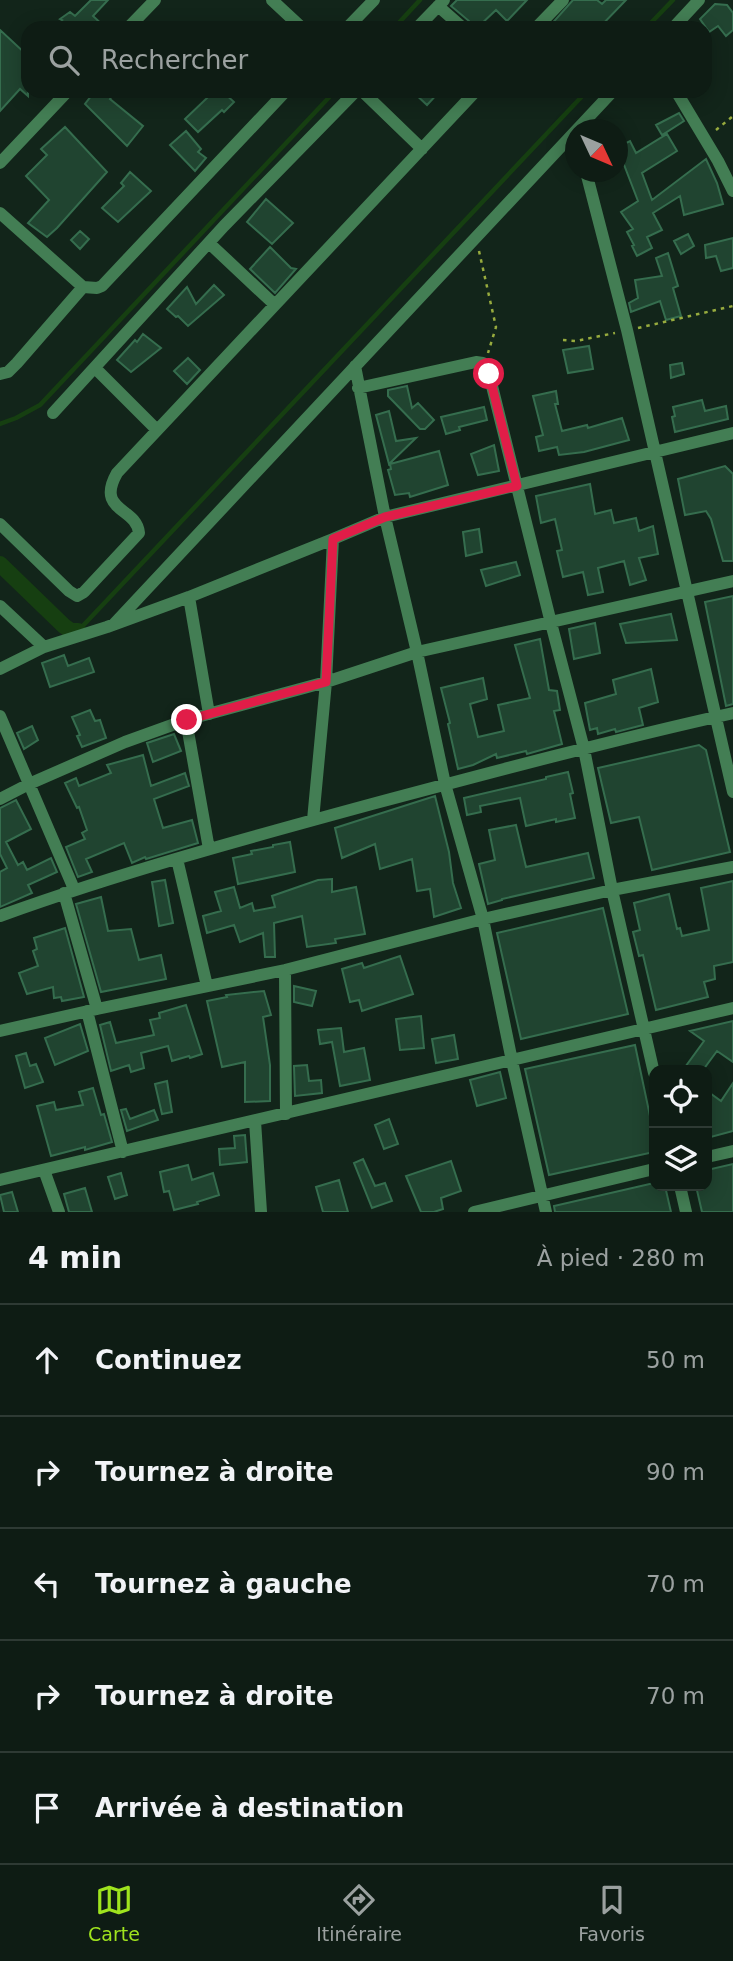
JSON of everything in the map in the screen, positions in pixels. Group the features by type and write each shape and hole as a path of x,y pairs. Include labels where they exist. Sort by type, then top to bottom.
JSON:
{"street":[{"path":"135,21 155,0"},
{"path":"272,0 294,21"},
{"path":"354,21 374,0"},
{"path":"543,21 563,0"},
{"path":"680,21 699,0"},
{"path":"424,21 441,3 457,21"},
{"path":"0,163 61,98"},
{"path":"0,212 83,287 102,286 279,98"},
{"path":"53,413 224,226 349,98"},
{"path":"369,98 422,149"},
{"path":"0,524 68,591 77,596 84,592 140,530 113,502 111,492 117,473 470,98"},
{"path":"585,119 605,98"},
{"path":"680,98 729,179 733,191"},
{"path":"114,624 565,141"},
{"path":"589,182 627,330 733,792"},
{"path":"209,243 275,305"},
{"path":"0,374 8,372 17,363 83,287"},
{"path":"358,388 476,362 483,363 489,374 584,748 612,890 652,1065"},
{"path":"355,366 385,517 445,784 483,919 546,1212"},
{"path":"95,368 157,430"},
{"path":"0,669 44,647 189,597 385,517 733,433"},
{"path":"313,820 326,682 333,539"},
{"path":"0,799 29,783 125,742 187,720 326,682 417,652 733,581"},
{"path":"189,597 209,715"},
{"path":"0,606 44,647"},
{"path":"0,916 69,891 313,820 584,748 733,713"},
{"path":"0,716 29,783 69,891 123,1152"},
{"path":"187,720 209,849"},
{"path":"177,859 207,986"},
{"path":"0,1031 285,970 483,919 612,890 733,867"},
{"path":"285,970 286,1114"},
{"path":"0,1180 733,1008"},
{"path":"255,1121 261,1212"},
{"path":"712,1156 733,1151"},
{"path":"44,1170 59,1212"},
{"path":"474,1212 649,1170"},
{"path":"681,1191 686,1212"}],"path":[{"path":"705,139 733,116"},
{"path":"476,237 496,327 492,346 483,363"},
{"path":"563,340 576,341 733,306"}],"building":[{"path":"91,0 108,0 93,16 98,21 60,21 70,12 75,16"},
{"path":"457,0 527,0 507,21 496,10 484,21 469,21 451,6"},
{"path":"573,0 597,0 602,4 606,0 626,0 606,21 554,21"},
{"path":"715,4 727,5 733,13 733,30 726,36 718,26 712,30 712,21 700,19"},
{"path":"0,30 21,50 21,90 0,111"},
{"path":"90,98 111,98 143,126 127,146 85,104"},
{"path":"207,98 230,98 234,102 198,132 185,119"},
{"path":"420,98 434,98 427,105"},
{"path":"679,113 684,121 662,135 656,125"},
{"path":"65,127 107,172 47,237 28,223 49,200 26,176 47,155 41,149"},
{"path":"186,131 201,149 198,152 206,158 195,171 170,145"},
{"path":"667,134 677,151 642,173 652,200 706,159 723,204 684,215 680,196 653,213 662,230 647,237 652,248 637,256 627,232 633,229 621,212 638,201 628,175 628,142 630,141 636,153"},
{"path":"130,172 151,191 118,222 102,208 124,186 121,183"},
{"path":"266,199 293,223 272,244 247,222"},
{"path":"80,231 89,239 80,249 71,240"},
{"path":"688,234 694,246 681,254 674,241"},
{"path":"733,238 733,268 721,271 716,256 706,258 705,245"},
{"path":"270,247 291,268 296,269 275,293 250,269"},
{"path":"668,253 678,286 673,288 681,316 666,320 660,301 631,312 629,303 638,298 635,280 662,276 656,258"},
{"path":"214,285 224,295 188,326 167,309 187,287 196,304"},
{"path":"143,334 161,348 131,372 117,360"},
{"path":"589,346 593,369 568,373 563,350"},
{"path":"188,358 200,370 187,384 174,371"},
{"path":"682,363 684,374 671,378 670,365"},
{"path":"407,386 412,408 418,403 434,420 425,429 420,429 388,396 388,390"},
{"path":"556,391 558,404 555,404 562,431 587,425 588,428 622,418 629,440 584,452 559,455 557,447 539,451 536,437 543,435 533,396"},
{"path":"702,400 705,411 726,406 728,419 675,432 673,407"},
{"path":"484,407 487,420 459,427 460,430 446,434 441,417"},
{"path":"389,411 396,441 416,438 389,464 376,415"},
{"path":"494,445 499,471 478,475 471,454"},
{"path":"439,451 448,485 410,497 409,493 395,495 388,470 391,469 390,464"},
{"path":"725,466 733,474 733,561 723,561 711,519 706,511 685,515 678,479"},
{"path":"590,484 595,514 611,510 614,523 636,518 639,531 653,526 658,554 639,558 646,580 630,585 624,561 598,568 603,592 588,595 583,572 563,577 557,551 562,550 555,519 541,523 536,496"},
{"path":"479,529 482,552 466,556 463,532"},
{"path":"516,562 520,575 486,586 481,570"},
{"path":"733,596 733,704 726,706 705,602"},
{"path":"671,614 677,640 626,643 620,624"},
{"path":"595,623 600,653 574,659 569,629"},
{"path":"540,639 549,690 557,691 560,710 554,711 562,744 527,754 526,751 497,758 496,754 458,769 441,688 483,678 487,699 470,704 478,737 504,731 498,705 530,698 515,645"},
{"path":"64,655 68,666 89,658 94,672 50,687 42,663"},
{"path":"651,669 658,702 639,708 643,725 598,734 597,728 590,730 585,703 616,694 613,680"},
{"path":"90,710 95,721 100,720 106,738 82,747 72,717"},
{"path":"32,726 38,740 24,749 17,733"},
{"path":"174,734 181,751 153,762 147,743"},
{"path":"699,745 706,750 730,852 652,870 639,817 611,823 598,768"},
{"path":"143,755 151,786 185,773 189,786 154,799 163,828 192,820 198,843 132,863 124,843 86,859 92,872 78,877 66,847 85,839 82,833 87,830 79,807 77,808 65,783 76,778 79,786 111,773 107,765"},
{"path":"568,772 575,818 526,826 520,798 480,806 481,812 467,815 464,798"},
{"path":"435,796 449,852 453,883 461,908 434,917 430,889 417,891 412,859 380,869 375,844 342,858 335,828"},
{"path":"16,800 31,829 6,842 18,865 23,862 27,870 51,858 57,872 28,885 32,893 0,907 0,872 7,868 0,854 0,808"},
{"path":"516,825 526,867 588,853 594,878 488,904 479,864 495,860 489,830"},
{"path":"290,842 295,872 238,884 233,858"},
{"path":"332,879 332,892 356,887 365,934 335,939 336,943 307,947 302,916 274,923 275,957 265,957 263,933 240,942 234,925 207,933 203,916 221,911 215,892 234,887 240,908 252,903 254,911 275,907 272,896 318,880"},
{"path":"165,880 173,923 159,926 152,882"},
{"path":"733,881 733,962 714,966 715,979 704,982 708,997 656,1010 643,955 639,956 633,932 640,930 634,903 669,894 677,929 680,928 682,936 709,930 701,888"},
{"path":"101,897 108,931 131,929 139,960 161,955 166,979 101,992 76,904"},
{"path":"603,908 628,1014 521,1039 497,933"},
{"path":"65,928 84,997 62,1001 61,997 54,998 53,987 27,994 19,973 38,966 33,951 37,949 34,938"},
{"path":"400,956 413,994 362,1011 359,1000 350,1002 342,969 362,963 364,968"},
{"path":"294,986 316,991 312,1006 294,1002"},
{"path":"264,991 271,1015 263,1017 270,1065 270,1101 245,1102 245,1062 222,1067 207,1001 227,997 226,995"},
{"path":"186,1005 202,1054 172,1061 168,1046 141,1053 144,1068 131,1072 129,1065 111,1071 100,1025 110,1022 116,1043 154,1035 150,1020 160,1018 159,1013"},
{"path":"421,1016 424,1048 400,1050 396,1019"},
{"path":"733,1021 733,1062 717,1051 707,1065 687,1065 704,1041 690,1031"},
{"path":"80,1024 88,1051 55,1065 45,1038"},
{"path":"341,1028 344,1052 364,1048 370,1080 340,1086 332,1042 320,1044 318,1030"},
{"path":"454,1035 458,1059 436,1063 432,1039"},
{"path":"635,1045 649,1111 649,1153 549,1175 525,1069"},
{"path":"26,1053 30,1066 36,1064 43,1082 25,1088 16,1056"},
{"path":"307,1065 309,1081 321,1080 322,1093 295,1096 294,1066"},
{"path":"500,1072 506,1098 477,1106 470,1080"},
{"path":"167,1081 172,1112 162,1114 155,1084"},
{"path":"733,1083 733,1131 712,1137 712,1095 721,1101"},
{"path":"93,1088 112,1142 51,1156 37,1106 54,1102 56,1110 83,1105 79,1092"},
{"path":"126,1109 130,1119 154,1110 158,1120 127,1131 121,1110"},
{"path":"389,1119 398,1144 384,1149 375,1125"},
{"path":"245,1135 247,1162 220,1165 219,1149 235,1148 234,1136"},
{"path":"363,1159 375,1186 385,1183 392,1201 372,1208 354,1163"},
{"path":"451,1161 461,1191 441,1198 443,1209 421,1212 406,1176"},
{"path":"733,1164 733,1212 702,1212 697,1191 712,1191 712,1169"},
{"path":"188,1165 192,1180 213,1173 219,1195 174,1210 169,1191 164,1192 160,1172"},
{"path":"121,1173 127,1195 115,1199 108,1177"},
{"path":"339,1180 348,1212 323,1212 316,1187"},
{"path":"649,1184 649,1191 666,1191 671,1212 555,1212 554,1206"},
{"path":"85,1188 92,1212 69,1212 64,1194"},
{"path":"12,1192 18,1212 4,1212 0,1195"}],"waterway":[{"path":"400,21 420,0"},
{"path":"653,21 673,0"},
{"path":"0,424 40,405 328,98"},
{"path":"78,631 580,98"},
{"path":"0,564 64,626 71,631 78,631"}],"route":[{"path":"187,720 326,682 333,539 385,517 517,486 489,374"}]}
